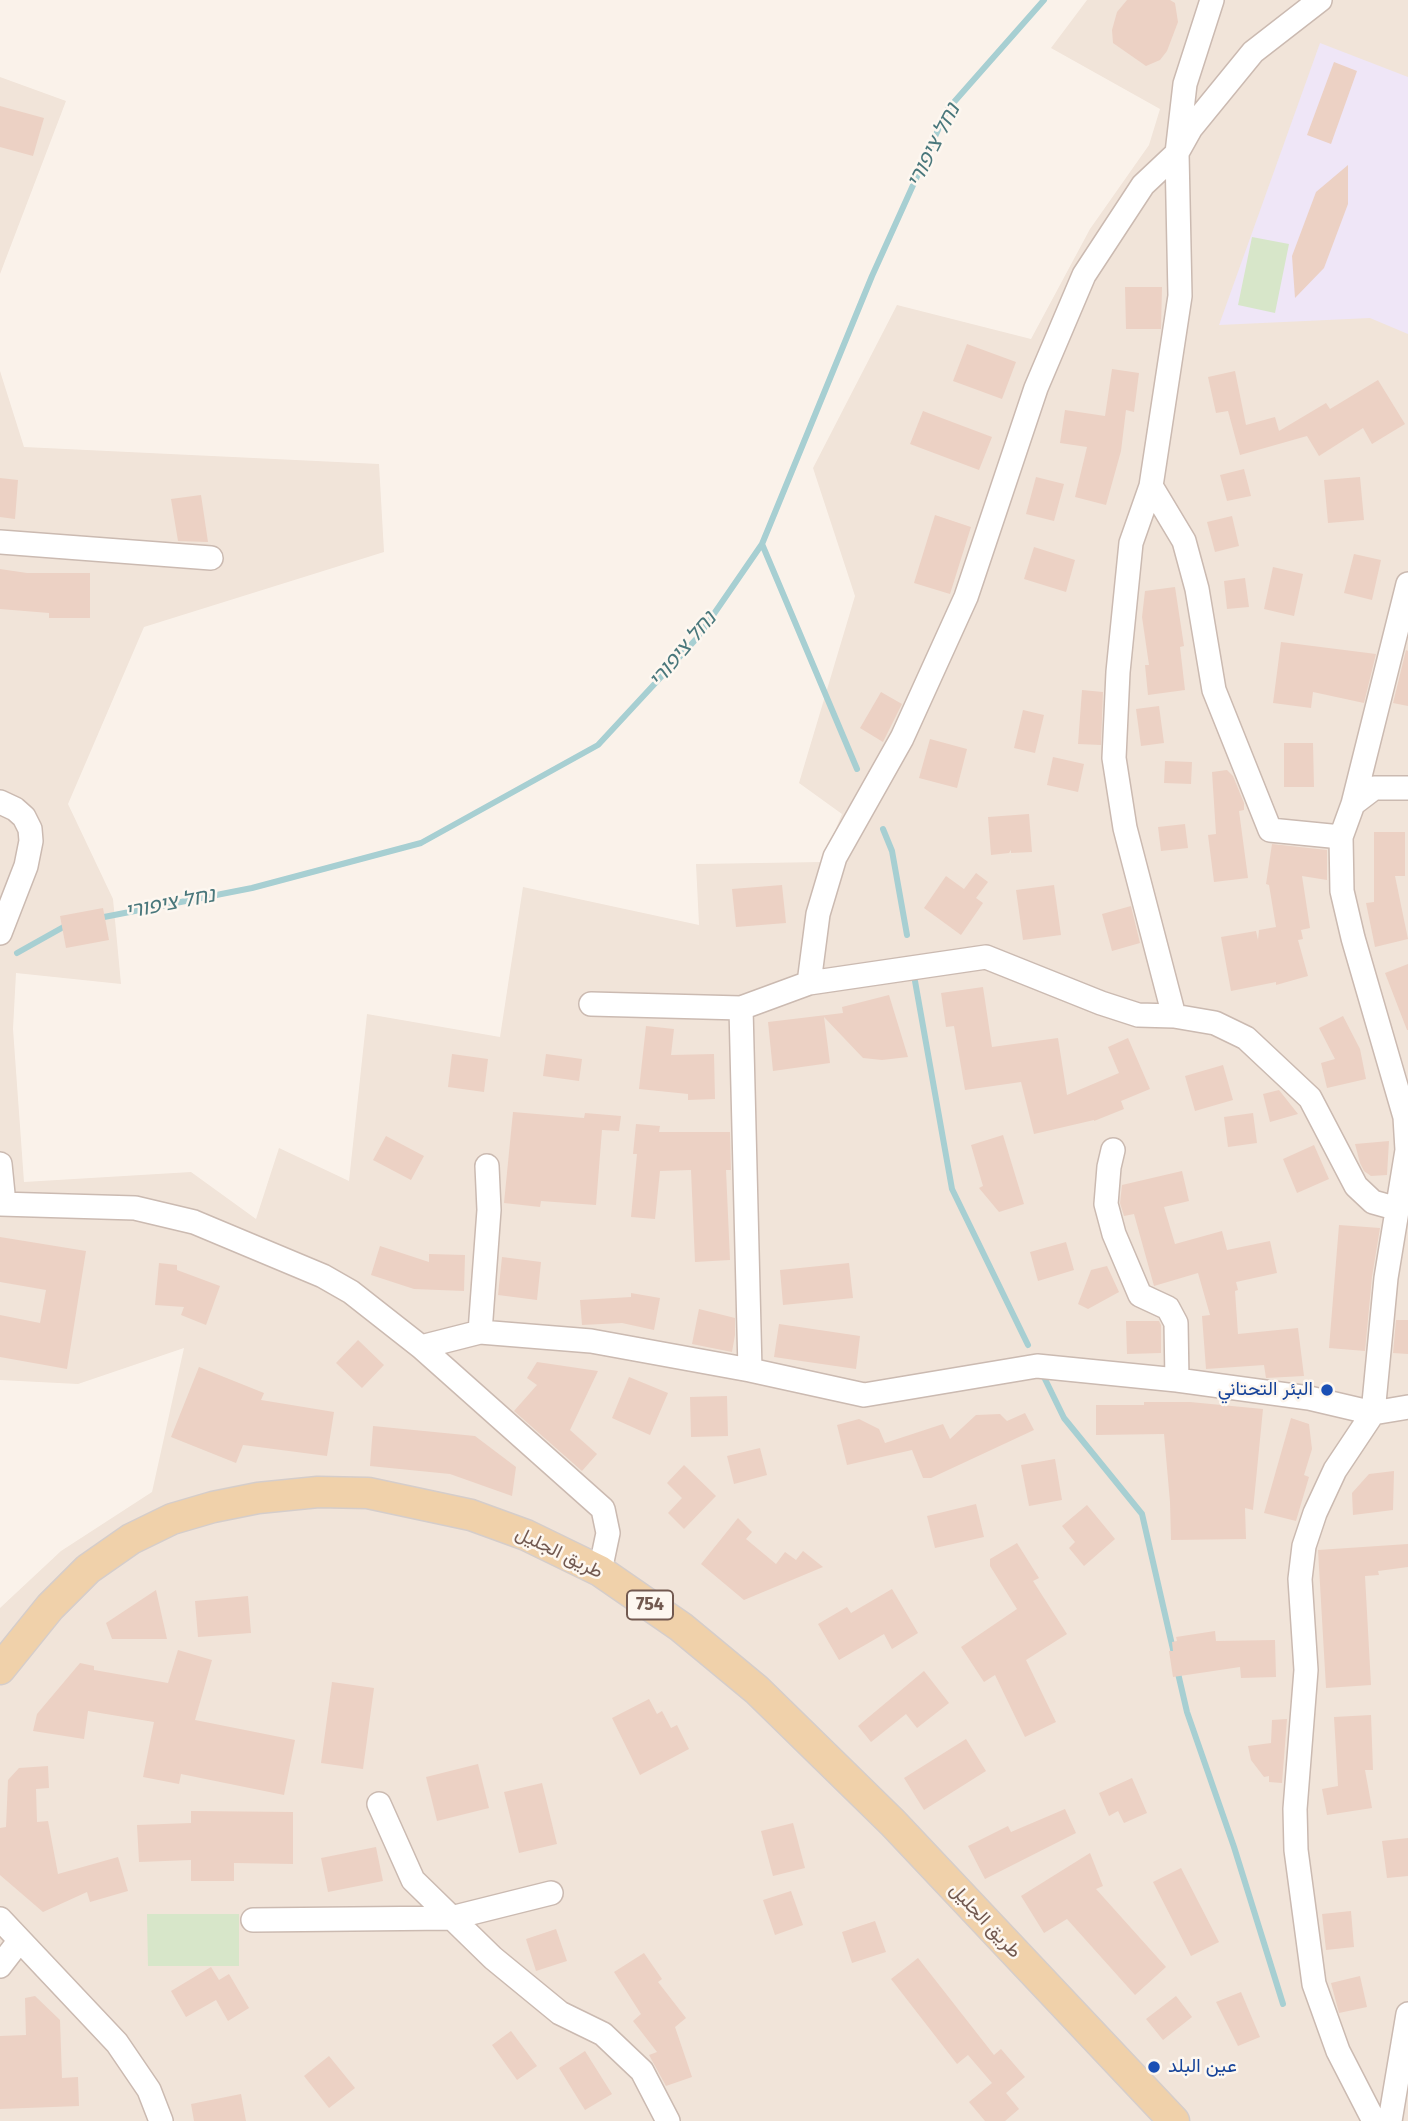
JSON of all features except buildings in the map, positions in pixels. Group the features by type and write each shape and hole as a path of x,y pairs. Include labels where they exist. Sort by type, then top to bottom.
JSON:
{"main road":[{"name":"طريق الجليل","path":"0,1669 50,1606 88,1569 131,1538 172,1519 213,1507 258,1498 318,1492 368,1493 471,1515 526,1535 600,1571 681,1626 757,1690 893,1823 1174,2121"}],"street":[{"path":"1174,1016 1125,828 1114,758 1118,672 1131,543 1151,486 1180,296 1177,153 1185,85 1212,0"},
{"path":"809,983 818,914 835,857 902,738 966,597 1036,388 1084,275 1143,185 1177,153 1191,128 1253,52 1320,0"},
{"path":"1151,486 1184,541 1196,589 1214,690 1270,830 1341,837"},
{"path":"0,542 211,558"},
{"path":"1374,2121 1338,2052 1314,1984 1296,1850 1295,1809 1306,1670 1300,1579 1304,1546 1315,1513 1335,1470 1373,1413 1386,1279 1407,1150 1405,1117 1342,891 1341,837 1353,804 1408,584"},
{"path":"1353,804 1374,788 1408,788"},
{"path":"0,802 24,817 30,829 31,841 26,866 0,933"},
{"path":"591,1004 741,1008 809,983 986,957 1138,1015 1174,1016 1215,1023 1246,1038 1310,1098 1356,1186 1373,1202 1398,1209"},
{"path":"741,1008 750,1370"},
{"path":"1113,1150 1106,1204 1114,1234 1140,1295 1168,1308 1176,1323 1177,1380"},
{"path":"0,1164 2,1204 135,1208 194,1222 323,1276 352,1292 421,1347 603,1509 608,1533 600,1571"},
{"path":"480,1332 489,1210 487,1166"},
{"path":"421,1347 480,1332 591,1341 750,1370 863,1395 1037,1366 1177,1380 1309,1398 1373,1413 1408,1407"},
{"path":"379,1804 413,1880 493,1958 560,2013 603,2034 642,2071 668,2121"},
{"path":"253,1920 451,1918 551,1893"},
{"path":"0,1919 117,2043 149,2090 161,2121"},
{"path":"0,1966 20,1940"},
{"path":"1390,2121 1408,2014"}],"shaded area":[{"path":"1087,0 1408,0 1408,2121 0,2121 0,1608 61,1551 152,1492 184,1348 78,1384 0,1380 0,371 24,447 379,464 384,552 144,627 68,804 113,899 121,984 16,973 13,1029 24,1182 191,1172 256,1219 279,1148 349,1181 367,1014 500,1037 523,887 699,925 696,864 822,862 842,814 799,783 855,596 813,468 897,305 1031,339 1090,229 1149,145 1160,109 1051,48"},
{"path":"1320,43 1408,77 1408,334 1370,318 1219,325"},
{"path":"0,77 66,101 0,274"}],"green space":[{"path":"1252,237 1289,244 1275,313 1238,305"},
{"path":"147,1914 239,1914 239,1966 148,1966"}],"waterway":[{"name":"נחל ציפורי","path":"99,918 252,888 421,843 598,745 698,637 762,544 872,276 947,110 1044,0"},
{"path":"762,544 857,769"},
{"path":"883,829 892,851 907,935"},
{"name":"נחל ציפורי","path":"17,953 67,925"},
{"path":"915,981 952,1189 1028,1345"},
{"path":"1043,1375 1064,1418 1142,1514 1175,1658"},
{"path":"1177,1669 1187,1712 1234,1847 1283,2004"}],"place":[{"name":"البئر التحتاني","path":"1327,1390"},
{"name":"عين البلد","path":"1154,2067"}]}
